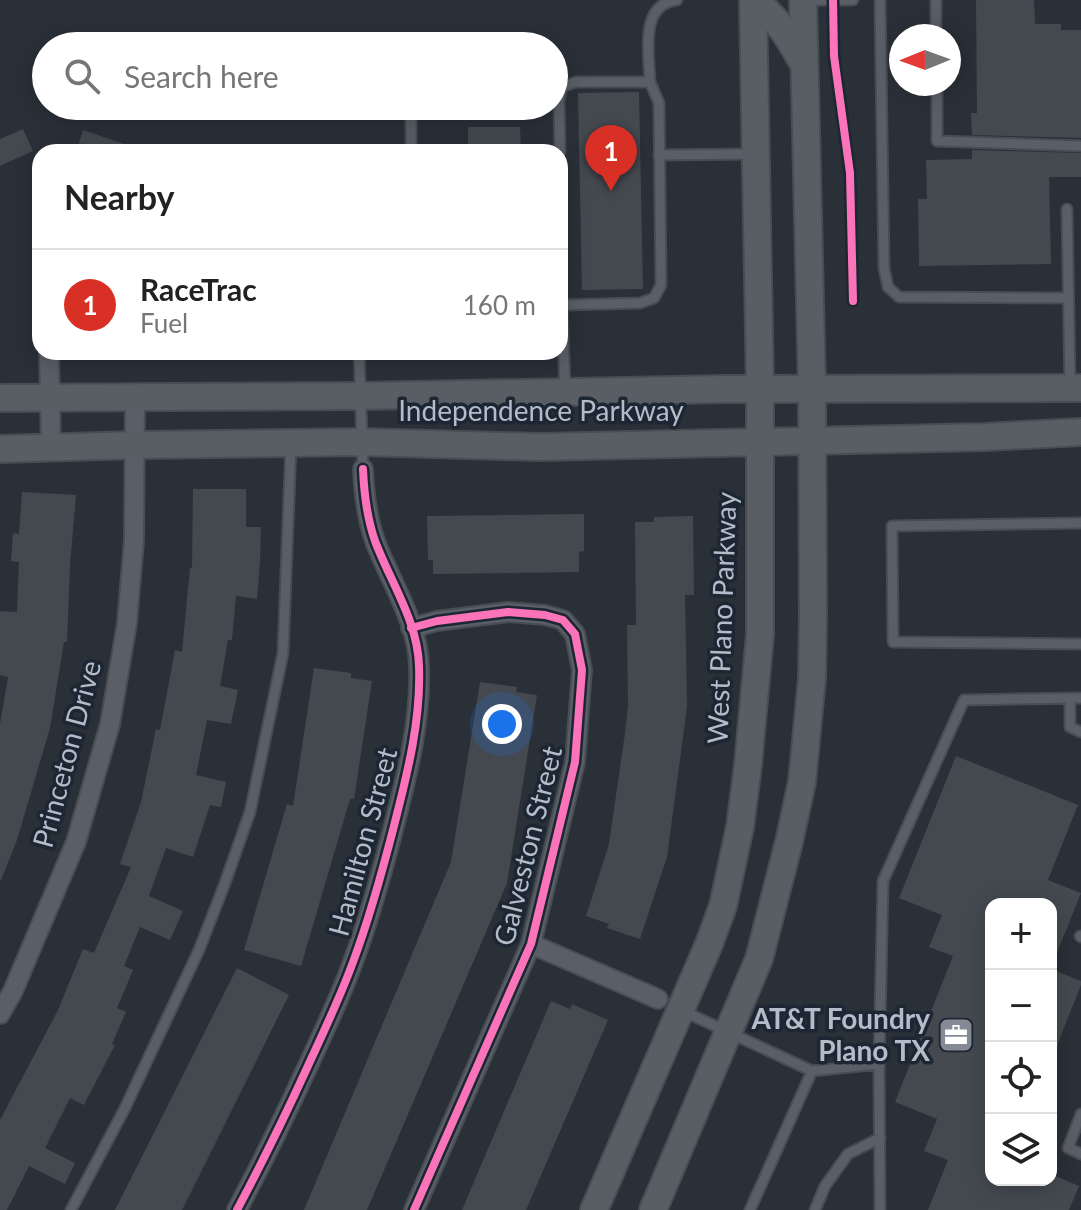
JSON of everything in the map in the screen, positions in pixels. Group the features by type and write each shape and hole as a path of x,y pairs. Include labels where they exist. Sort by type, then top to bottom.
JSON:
{"main road":[{"path":"753,0 772,14 804,64"},
{"name":"West Plano Parkway","path":"594,1210 669,1004 709,944 723,906 740,827 760,635 760,388 753,0"},
{"path":"653,1210 759,959 802,782 812,678 812,388 803,0"},
{"name":"Independence Parkway","path":"0,398 360,396 760,388 1076,388"},
{"name":"Independence Parkway","path":"0,449 361,442 541,447 1081,432"}],"street":[{"path":"49,360 51,448"},
{"name":"Princeton Drive","path":"0,1014 13,991 76,842 110,724 127,623 134,540 135,398"},
{"name":"Hamilton Street","path":"237,1210 268,1151 353,962 386,858 408,773 418,712 416,641 374,538 364,494 363,469"},
{"name":"Galveston Street","path":"411,628 437,621 508,612 545,615 563,620 575,634 582,670 575,762 531,944 414,1210"},
{"path":"531,944 669,1004"}],"lane":[{"path":"568,305 640,303 654,298 661,285 659,103 650,82 649,30 655,11 669,1 677,0"},
{"path":"803,0 853,0"},
{"path":"880,0 884,268 888,287 899,297 1068,298"},
{"path":"936,0 936,24"},
{"path":"568,85 576,82 650,82"},
{"path":"937,96 937,141 1081,146"},
{"path":"411,120 411,144"},
{"path":"559,120 560,144"},
{"path":"659,155 756,154"},
{"path":"1067,209 1068,298 1076,388"},
{"path":"359,360 363,469"},
{"path":"564,360 565,391"},
{"path":"71,1210 125,1108 199,950 250,812 283,653 291,443"},
{"path":"1081,523 892,526 893,642 1081,644"},
{"path":"880,1210 883,881 964,700 1076,698 1070,727 1081,732"},
{"path":"669,1004 812,1071 879,1064"},
{"path":"750,1210 812,1071"},
{"path":"1081,1114 1068,1148 1081,1154"},
{"path":"815,1210 825,1186 848,1154 880,1138"}],"building":[{"path":"976,0 1034,0 1035,24 1061,24 1061,30 1081,30 1081,138 972,135 971,113 977,113"},
{"path":"639,92 643,289 582,290 578,93"},
{"path":"468,127 520,127 521,144 468,144"},
{"path":"23,129 32,151 0,166 0,139"},
{"path":"83,130 124,144 79,144"},
{"path":"972,150 1081,153 1081,177 1049,177 1051,264 919,266 918,199 927,199 926,160 972,159"},
{"path":"193,489 246,489 246,527 261,527 257,599 236,596 232,640 228,640 220,686 238,690 231,724 207,720 196,775 226,782 221,807 210,805 193,857 166,848 149,896 183,911 170,940 140,927 124,966 133,970 117,1008 126,1012 112,1044 115,1045 84,1105 70,1098 45,1148 75,1163 65,1184 29,1166 7,1210 0,1210 0,1120 58,1010 83,949 94,953 131,867 120,864 141,802 156,729 160,730 175,650 182,652 192,568"},
{"path":"22,492 76,495 67,642 64,642 50,728 17,840 0,880 0,724 8,677 0,675 0,611 17,612 19,562 11,561 13,533 19,534"},
{"path":"584,514 584,551 579,552 579,572 433,574 433,560 428,560 427,516"},
{"path":"693,516 694,595 685,595 687,707 667,857 640,939 607,928 609,924 586,916 609,844 625,733 628,706 627,625 636,625 635,522 654,522 654,517"},
{"path":"314,668 351,673 351,678 372,681 354,799 350,799 301,966 244,950 287,804 293,806"},
{"path":"480,682 517,687 516,692 537,695 507,883 367,1210 304,1210 451,862"},
{"name":"AT&T Foundry Plano TX","path":"956,756 1078,805 1048,880 1081,893 1057,953 1057,898 985,898 985,1186 1057,1186 1057,1177 1079,1186 1069,1210 928,1210 948,1160 924,1151 937,1119 895,1102 953,956 929,947 942,915 899,898"},
{"path":"237,968 289,995 182,1210 115,1210"},
{"path":"1057,971 1081,981 1057,1045"},
{"path":"551,1001 570,1009 572,1004 608,1020 526,1210 462,1210"}],"cycle path":[{"path":"833,0 834,56 850,173 853,301"},
{"path":"237,1210 290,1104 348,975 381,875 413,745 419,686 417,650 409,618 372,532 363,469"},
{"path":"411,628 437,621 508,612 545,615 563,620 575,634 582,670 575,762 531,944 414,1210"}],"place":[{"name":"RaceTrac","path":"611,191"},
{"name":"AT&T Foundry Plano TX","path":"956,1035"}]}
